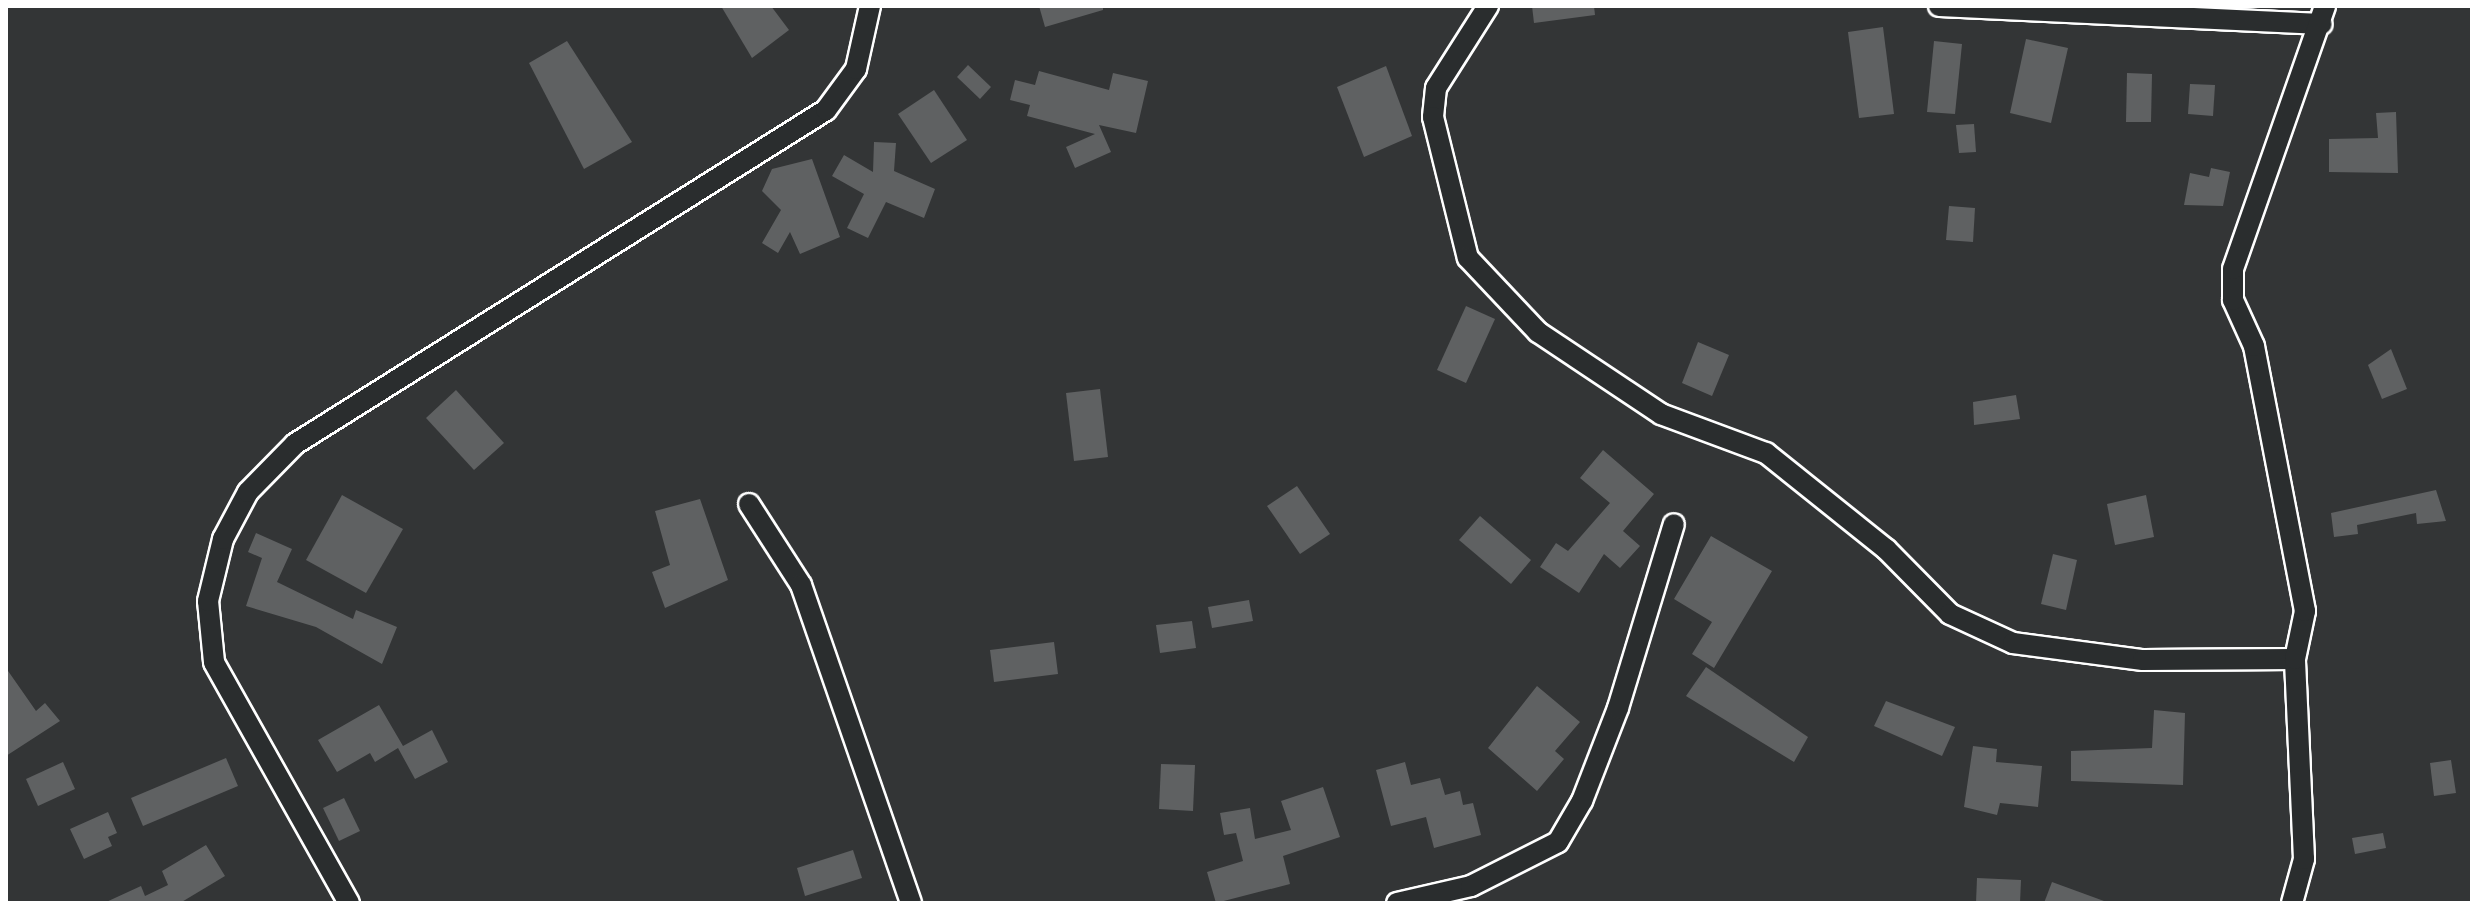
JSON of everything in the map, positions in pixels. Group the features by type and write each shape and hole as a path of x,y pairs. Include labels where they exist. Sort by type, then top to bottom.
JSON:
{"street":[{"path":"349,903 214,662 208,601 223,539 248,492 295,444 826,110 856,69 870,6"},
{"path":"1488,6 1436,88 1434,129 1468,258 1538,332 1661,414 1766,453 1886,549 1950,614 2013,643 2143,660 2295,659"},
{"path":"1939,6 2323,15 2233,269 2233,300 2254,346 2305,611 2295,659 2304,859 2292,903"},
{"path":"749,504 801,585 911,903"},
{"path":"1397,903 1471,886 1558,842 1582,801 1618,708 1674,524"}],"building":[{"path":"721,6 771,6 789,30 752,58"},
{"path":"1039,6 1103,6 1103,10 1045,27"},
{"path":"1532,6 1594,6 1595,15 1534,23"},
{"path":"1883,27 1894,114 1859,118 1848,32"},
{"path":"2026,39 2068,48 2051,123 2010,113"},
{"path":"567,41 632,142 584,169 529,63"},
{"path":"1934,41 1962,44 1955,114 1927,112"},
{"path":"968,65 991,87 980,99 957,77"},
{"path":"1386,66 1412,136 1364,157 1337,87"},
{"path":"1039,71 1109,90 1113,73 1148,81 1136,133 1099,125 1111,152 1075,168 1066,147 1095,134 1027,116 1030,105 1010,100 1015,80 1035,85"},
{"path":"2127,73 2152,74 2151,122 2126,122"},
{"path":"2190,84 2215,85 2213,116 2188,114"},
{"path":"934,90 967,140 931,163 898,114"},
{"path":"2396,112 2398,173 2329,172 2329,139 2378,138 2376,113"},
{"path":"1974,124 1976,152 1959,153 1956,125"},
{"path":"874,142 896,143 894,171 935,189 924,218 886,202 868,238 847,228 864,194 832,176 844,155 873,172"},
{"path":"812,159 840,237 800,254 790,232 778,253 762,243 781,210 762,191 772,169"},
{"path":"2211,168 2230,172 2223,206 2184,205 2190,173 2209,177"},
{"path":"1949,206 1975,208 1973,242 1946,240"},
{"path":"1466,306 1495,319 1466,383 1437,370"},
{"path":"1698,342 1729,355 1712,396 1682,383"},
{"path":"2391,349 2407,389 2382,399 2368,365"},
{"path":"1100,389 1108,457 1074,461 1066,393"},
{"path":"456,390 504,443 474,470 426,418"},
{"path":"2016,395 2020,419 1974,425 1973,402"},
{"path":"1603,450 1654,494 1623,531 1640,546 1620,568 1604,554 1579,593 1540,567 1556,543 1568,551 1610,503 1580,478"},
{"path":"1297,486 1330,534 1300,554 1267,506"},
{"path":"2436,490 2446,521 2417,524 2416,513 2357,525 2358,534 2334,537 2331,513"},
{"path":"342,495 403,529 366,593 306,560"},
{"path":"2146,495 2154,537 2115,545 2107,504"},
{"path":"700,499 728,580 665,608 652,572 670,565 655,511"},
{"path":"1480,516 1531,560 1511,584 1459,540"},
{"path":"256,533 292,549 277,582 353,619 356,610 397,627 382,664 316,627 246,606 262,558 248,552"},
{"path":"1711,536 1772,571 1714,668 1692,654 1712,622 1674,599"},
{"path":"2053,554 2077,560 2066,610 2041,604"},
{"path":"1249,600 1253,621 1212,628 1208,607"},
{"path":"1192,621 1196,648 1160,653 1156,625"},
{"path":"1054,642 1058,674 994,682 990,650"},
{"path":"1706,667 1808,737 1794,762 1686,696"},
{"path":"6,668 36,711 45,703 60,721 6,756"},
{"path":"1537,686 1580,722 1555,751 1564,759 1537,791 1488,748"},
{"path":"1886,701 1955,727 1942,756 1874,726"},
{"path":"379,705 403,746 432,730 448,762 415,779 398,748 375,762 370,753 337,772 318,740"},
{"path":"2154,710 2185,713 2183,785 2071,781 2071,751 2152,748"},
{"path":"1973,746 1997,749 1996,762 2042,766 2038,807 2000,803 1997,815 1964,807"},
{"path":"226,758 238,786 143,826 131,798"},
{"path":"2451,760 2456,793 2434,796 2430,763"},
{"path":"63,762 75,789 38,806 26,779"},
{"path":"1405,762 1411,785 1440,778 1445,795 1460,791 1463,805 1473,803 1481,835 1434,848 1426,817 1391,826 1376,770"},
{"path":"1161,764 1195,765 1193,811 1159,809"},
{"path":"1323,787 1340,837 1283,856 1290,884 1216,903 1207,872 1243,861 1236,833 1224,835 1220,813 1250,808 1255,839 1291,830 1281,801"},
{"path":"344,798 360,831 339,841 323,808"},
{"path":"108,812 117,833 108,837 112,846 84,859 70,829"},
{"path":"2383,833 2386,848 2355,854 2352,838"},
{"path":"206,845 225,876 180,903 104,903 141,886 145,896 168,885 162,871"},
{"path":"853,850 862,878 805,896 797,868"},
{"path":"1977,878 2021,880 2020,903 1976,903"},
{"path":"2052,882 2104,901 2104,903 2044,903"}]}
